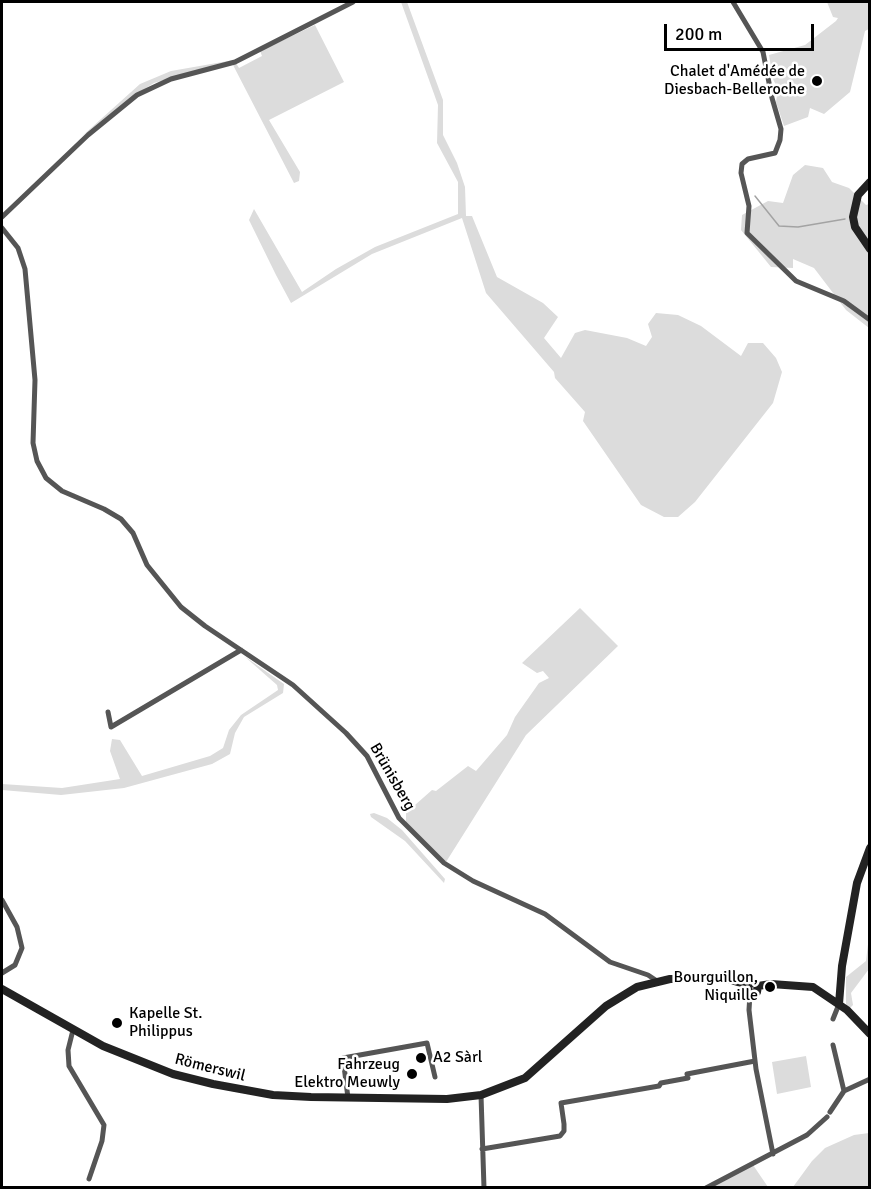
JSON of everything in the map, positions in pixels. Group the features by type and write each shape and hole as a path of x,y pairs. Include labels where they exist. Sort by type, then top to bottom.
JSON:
{"main road":[{"path":"870,182 858,195 853,216 855,227 870,249"},
{"path":"839,1004 843,959 857,883 870,848"},
{"path":"657,981 731,980 747,985 754,982 758,986"},
{"name":"Römerswil","path":"2,989 73,1030 135,1059 213,1084 273,1095 447,1099 481,1095 525,1078 620,997 657,981"},
{"path":"747,985 750,994 757,992 758,986"},
{"path":"758,986 806,985 839,1004 870,1034"}],"street":[{"path":"2,217 88,135 137,95 171,79 228,65 353,2"},
{"path":"733,2 763,52 781,129 780,141 775,153 748,159 742,164 741,173 749,206 747,233 796,281 844,301 870,320"},
{"name":"Brünisberg","path":"2,228 18,248 25,269 35,380 33,419 36,457 46,478 62,491 121,519 133,533 147,565 181,607 305,694 354,741 372,765 396,814 444,863 473,881 519,901 558,923 610,962 648,975 657,981"},
{"path":"108,712 111,727 241,650"},
{"path":"2,900 16,927 21,954 14,967 2,973"},
{"path":"750,994 749,1010 755,1061 773,1154"},
{"path":"833,1019 839,1004"},
{"path":"73,1030 68,1050 69,1066 104,1125 102,1141 89,1179"},
{"path":"348,1098 343,1058 427,1043 435,1077"},
{"path":"833,1045 844,1090"},
{"path":"482,1149 560,1136 564,1131 561,1103 659,1086 661,1083 688,1078 687,1074 755,1061"},
{"path":"706,1188 807,1135 829,1114 844,1090 870,1079"},
{"path":"481,1095 484,1188"}],"shaded area":[{"path":"401,2 407,2 443,100 443,135 457,163 465,187 466,216 472,216 497,277 543,303 558,317 544,338 561,358 575,333 585,330 627,338 646,346 652,337 648,324 656,313 678,315 701,326 741,356 748,343 763,343 776,358 782,372 773,403 695,502 678,517 664,517 641,505 583,421 585,412 486,293 462,218 372,254 291,303 249,220 254,209 302,292 375,247 458,214 458,182 437,143 438,105"},
{"path":"827,2 869,2 869,29 865,31 850,92 824,114 810,108 808,117 784,126 776,102 778,89 773,79 769,55 805,45 836,21 838,18 833,17"},
{"path":"315,25 344,82 269,120 300,172 299,181 294,183 233,65 236,63 239,68 262,56 260,51"},
{"path":"234,60 154,83 136,94 81,137 140,84 171,71"},
{"path":"805,165 823,168 832,182 849,188 866,205 869,204 869,328 846,310 814,268 793,259 793,268 771,267 741,230 742,215 768,201 783,203 793,175"},
{"path":"580,608 618,646 526,735 446,862 406,824 406,813 432,790 436,791 468,766 476,771 507,735 515,717 539,683 549,678 543,671 537,673 522,663"},
{"path":"244,656 284,684 283,693 244,717 235,733 230,754 212,764 124,788 61,795 2,790 2,784 62,788 120,779 110,751 112,739 120,740 142,776 210,756 223,748 229,730 241,715 278,690 277,685"},
{"path":"374,813 387,818 402,830 445,879 444,883 405,841 371,817 370,814"},
{"path":"869,936 869,969 851,993 853,1005 850,1008 846,1005 846,977 866,961"},
{"path":"806,1056 811,1087 777,1094 772,1062"},
{"path":"869,1133 869,1187 793,1187 812,1161 825,1148 854,1135"},
{"path":"753,1165 768,1187 710,1188"}],"waterway":[{"path":"755,196 779,226 798,227 845,219"}],"place":[{"name":"Chalet d'Amédée de Diesbach-Belleroche","path":"817,81"},
{"name":"Bourguillon, Niquille","path":"770,987"},
{"name":"Kapelle St. Philippus","path":"117,1023"},
{"name":"A2 Sàrl","path":"421,1058"},
{"name":"Fahrzeug Elektro Meuwly","path":"412,1074"}]}
